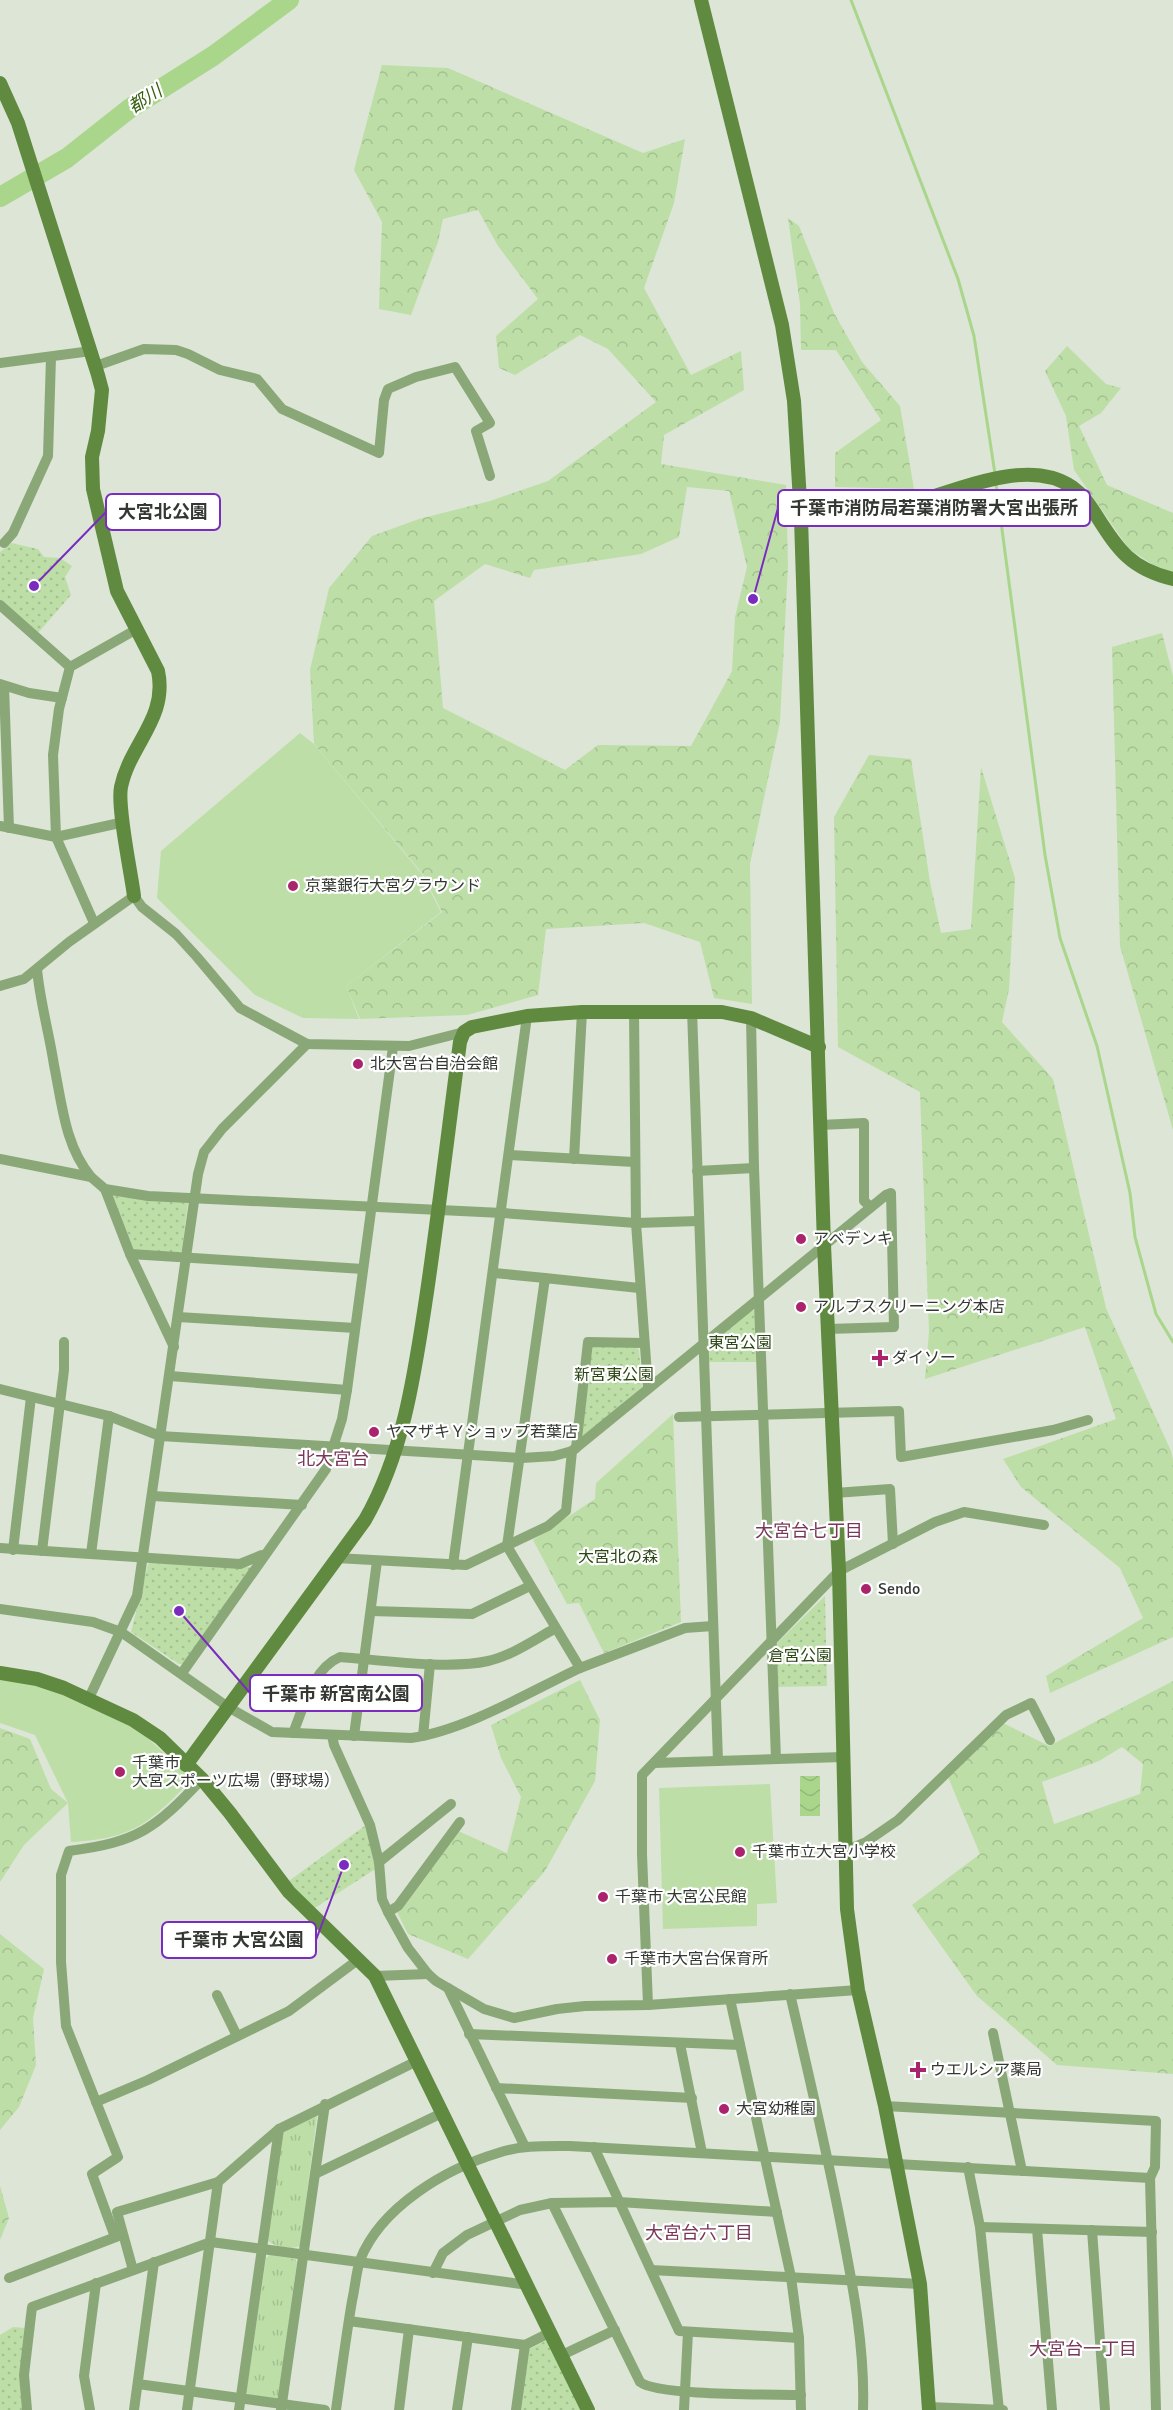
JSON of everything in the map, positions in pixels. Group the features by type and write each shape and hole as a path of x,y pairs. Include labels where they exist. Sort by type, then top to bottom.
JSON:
{"street":[{"path":"701,0 782,325 794,400 801,518 824,1245 839,1571 848,1909 858,1990 885,2106 920,2284 929,2408 1005,2410"},
{"path":"0,83 28,155 96,366 102,390 98,431 92,457 93,489 113,581 158,671 162,692 159,707 121,789 134,896 142,907 190,949 240,1008 306,1044 409,1046 464,1032 472,1027 528,1016 582,1012 692,1010 722,1012 751,1018 819,1047"},
{"path":"96,366 144,349 176,350 220,370 257,379 282,409 379,453 384,400 388,389 416,377 455,367 490,423 476,431 490,476"},
{"path":"0,363 91,351"},
{"path":"2,545 13,533 48,456 51,357"},
{"path":"801,518 883,510 996,479 1015,475 1042,475 1058,479 1085,497 1121,554 1136,566 1173,579"},
{"path":"0,531 2,545"},
{"path":"0,605 70,667"},
{"path":"94,923 56,837 54,754 62,698 70,667 137,629"},
{"path":"62,698 2,685 4,827 56,837 124,822"},
{"path":"0,987 24,979 94,923 134,896"},
{"path":"37,969 39,997 61,1106 78,1161 105,1190 130,1254 174,1348"},
{"path":"692,1010 718,1761"},
{"path":"634,1011 636,1223 648,1388"},
{"path":"574,1159 582,1012"},
{"path":"453,1565 528,1016"},
{"path":"751,1018 762,1415 776,1759"},
{"path":"186,1765 365,1520 378,1497 395,1451 413,1384 438,1212 459,1042 464,1032"},
{"path":"89,1698 137,1596 186,1258 204,1152 222,1129 306,1044"},
{"path":"182,1673 302,1505 326,1469 334,1446 347,1390 393,1047"},
{"path":"820,1125 864,1123 864,1201 871,1207"},
{"path":"510,1155 634,1162"},
{"path":"0,1159 91,1177"},
{"path":"696,1171 754,1168"},
{"path":"105,1190 195,1199 636,1223 698,1221"},
{"path":"0,1389 109,1416 160,1436 395,1451 470,1452 539,1458 574,1450 824,1245 891,1193 894,1327 828,1329"},
{"path":"130,1254 363,1269"},
{"path":"494,1273 639,1288"},
{"path":"545,1278 522,1458 507,1545 554,1629 580,1668"},
{"path":"178,1317 355,1328"},
{"path":"42,1551 58,1402 64,1370 64,1342"},
{"path":"336,1558 453,1565 480,1560 548,1526 566,1511 588,1342 643,1343"},
{"path":"170,1376 347,1390"},
{"path":"13,1550 32,1397"},
{"path":"679,1418 899,1411 901,1457 1053,1430 1088,1420"},
{"path":"91,1554 109,1416"},
{"path":"836,1493 890,1489 893,1544"},
{"path":"153,1496 302,1505"},
{"path":"648,2005 642,1854 642,1775 839,1571 935,1522 964,1512 1044,1525"},
{"path":"0,1548 240,1564 251,1561 268,1551"},
{"path":"354,1736 378,1561"},
{"path":"371,1611 472,1614 530,1586"},
{"path":"0,1609 93,1622 121,1632 228,1707 272,1732 354,1736 423,1736 473,1719 580,1668 685,1628 713,1626"},
{"path":"294,1733 320,1671 328,1662 340,1657 430,1664 487,1661 511,1652 554,1629"},
{"path":"423,1736 430,1664"},
{"path":"0,1673 38,1679 89,1698 133,1720 160,1738 202,1779 289,1893 375,1976 497,2220 588,2410"},
{"path":"847,1850 866,1842 898,1820 1006,1715 1031,1703 1050,1740"},
{"path":"332,1735 334,1745 370,1825 379,1862 382,1899 388,1912 408,1948 428,1974 447,1988 484,2009 514,2019 557,2009 858,1990"},
{"path":"654,1763 843,1757"},
{"path":"133,2270 92,2174 118,2157 66,2026 61,1962 61,1875 69,1851 128,1840 167,1817 202,1779"},
{"path":"379,1862 452,1804"},
{"path":"388,1912 398,1906 460,1822"},
{"path":"96,2102 289,2011 359,1959"},
{"path":"375,1976 428,1974"},
{"path":"447,1988 525,2147"},
{"path":"790,1994 828,2160 852,2280 861,2336 863,2410"},
{"path":"217,1995 237,2036"},
{"path":"730,1999 791,2277 799,2338 801,2410"},
{"path":"993,2033 1022,2171"},
{"path":"469,2034 740,2045"},
{"path":"680,2044 702,2153"},
{"path":"119,2236 117,2212 218,2182 279,2129 325,2104 417,2061"},
{"path":"496,2088 692,2098"},
{"path":"281,2407 325,2104"},
{"path":"885,2106 1156,2121 1155,2168 1150,2178 1156,2410"},
{"path":"315,2174 442,2113"},
{"path":"239,2410 279,2129"},
{"path":"336,2410 359,2263 376,2233 399,2208 429,2186 497,2153 525,2147 594,2147 1150,2178"},
{"path":"594,2147 680,2331 799,2338"},
{"path":"968,2167 980,2227 999,2410"},
{"path":"187,2410 218,2182"},
{"path":"433,2273 436,2263 453,2244 497,2220 536,2206 552,2203 619,2202 777,2212"},
{"path":"552,2203 640,2382 653,2388 685,2391 801,2395"},
{"path":"980,2227 1152,2232"},
{"path":"1037,2229 1052,2410"},
{"path":"1092,2230 1105,2410"},
{"path":"9,2278 119,2236"},
{"path":"27,2410 24,2374 32,2307 211,2242 528,2285"},
{"path":"134,2410 154,2262"},
{"path":"651,2270 920,2284"},
{"path":"90,2410 84,2376 96,2283"},
{"path":"349,2321 525,2345 551,2332"},
{"path":"399,2410 409,2329"},
{"path":"562,2355 615,2330"},
{"path":"684,2410 688,2332"},
{"path":"458,2410 468,2337"},
{"path":"516,2410 525,2345"},
{"path":"138,2384 241,2398 281,2407 325,2410"}],"green space":[{"path":"382,65 448,68 643,153 685,139 674,203 644,288 691,375 741,351 744,390 664,435 661,464 786,485 788,565 780,722 750,864 752,1004 714,998 700,942 644,923 546,929 538,995 467,1015 360,1019 346,986 442,912 422,873 314,744 310,670 329,588 372,536 419,519 490,501 548,481 656,402 608,349 580,335 515,375 499,368 496,336 538,299 498,246 478,210 443,219 438,242 411,315 379,309 382,222 354,170","holes":["687,487 729,491 747,567 735,617 732,671 691,746 598,745 565,770 443,708 434,601 485,564 530,578 534,570 641,554 679,537"]},
{"path":"788,218 799,226 834,313 862,362 900,406 914,489 835,487 835,453 881,420 836,350 801,350 800,304"},
{"path":"1067,346 1106,384 1121,388 1101,413 1079,426 1107,485 1173,513 1173,573 1164,572 1129,549 1074,470 1066,416 1045,371"},
{"path":"11,543 38,549 44,557 60,558 72,566 65,577 71,595 38,633 0,600 0,552"},
{"path":"1162,633 1173,676 1173,1130 1120,946 1112,647"},
{"name":"京葉銀行大宮グラウンド","path":"300,733 314,744 421,873 441,912 346,986 359,1019 303,1018 255,995 157,898 161,851"},
{"path":"869,755 911,759 930,882 941,933 971,929 981,767 1015,878 1009,989 1002,1022 1053,1079 1106,1308 1173,1460 1173,1637 1050,1693 1046,1676 1143,1618 1120,1568 1021,1487 1003,1459 1116,1419 1085,1327 925,1379 929,1332 920,1092 838,1047 834,817"},
{"path":"108,1192 188,1202 182,1251 177,1253 133,1251"},
{"name":"東宮公園","path":"752,1310 757,1312 758,1362 706,1362 706,1348"},
{"name":"新宮東公園","path":"592,1346 635,1346 639,1350 642,1387 584,1436 580,1433"},
{"name":"大宮北の森","path":"673,1414 681,1622 604,1653 579,1603 567,1604 533,1540 595,1499 596,1483"},
{"path":"148,1564 250,1567 251,1571 183,1664 179,1664 131,1632"},
{"name":"倉宮公園","path":"825,1596 827,1686 775,1687 775,1645"},
{"name":"千葉市 大宮スポーツ広場（野球場）","path":"0,1676 60,1691 139,1730 192,1779 164,1807 139,1826 110,1837 71,1842 68,1803 35,1735 0,1723"},
{"path":"580,1680 600,1720 595,1781 545,1871 468,1959 408,1934 395,1908 456,1830 507,1853 521,1797 501,1758 491,1725"},
{"path":"1173,1681 1173,2074 1057,2065 977,1996 912,1905 980,1854 948,1777 1001,1722 1049,1746","holes":["1122,1747 1143,1764 1140,1794 1054,1824 1042,1782 1099,1761"]},
{"path":"0,1728 30,1739 51,1789 68,1803 24,1845 0,1882"},
{"path":"770,1784 777,1903 757,1904 757,1926 663,1929 659,1788"},
{"path":"366,1825 377,1868 310,1911 286,1883"},
{"path":"0,1934 44,1969 33,2018 36,2065 19,2107 0,2130"},
{"path":"314,2112 317,2117 300,2246 287,2248 278,2246 267,2240 282,2134"},
{"path":"0,2186 9,2218 0,2240"},
{"path":"270,2255 295,2259 297,2262 279,2396 275,2400 250,2397 246,2392 266,2258"},
{"path":"13,2327 25,2328 20,2387 22,2410 0,2410 0,2335"},
{"path":"550,2339 584,2410 519,2410 527,2350"}],"water":[{"path":"800,1776 820,1776 820,1816 800,1816"}],"waterway":[{"name":"都川","path":"0,197 67,158 129,109 213,56 289,0"},
{"path":"851,0 958,279 974,336 995,474"},
{"path":"996,484 1045,855 1060,938 1097,1046 1130,1193 1135,1237 1156,1314 1173,1342"}],"place":[{"name":"大宮北公園","path":"34,586"},
{"name":"千葉市消防局若葉消防署大宮出張所","path":"753,599"},
{"name":"京葉銀行大宮グラウンド","path":"293,886"},
{"name":"北大宮台自治会館","path":"358,1064"},
{"name":"アベデンキ","path":"801,1239"},
{"name":"アルプスクリーニング本店","path":"801,1307"},
{"name":"ダイソー","path":"880,1358"},
{"name":"ヤマザキＹショップ若葉店","path":"374,1432"},
{"name":"Sendo","path":"866,1589"},
{"name":"千葉市 新宮南公園","path":"179,1611"},
{"name":"千葉市 大宮スポーツ広場（野球場）","path":"120,1772"},
{"name":"千葉市立大宮小学校","path":"740,1852"},
{"name":"千葉市 大宮公園","path":"344,1865"},
{"name":"千葉市 大宮公民館","path":"603,1897"},
{"name":"千葉市大宮台保育所","path":"612,1959"},
{"name":"ウエルシア薬局","path":"918,2070"},
{"name":"大宮幼稚園","path":"724,2109"}],"district":[{"name":"北大宮台","path":"333,1459"},
{"name":"大宮台七丁目","path":"809,1531"},
{"name":"大宮台六丁目","path":"699,2233"},
{"name":"大宮台一丁目","path":"1083,2349"}]}
